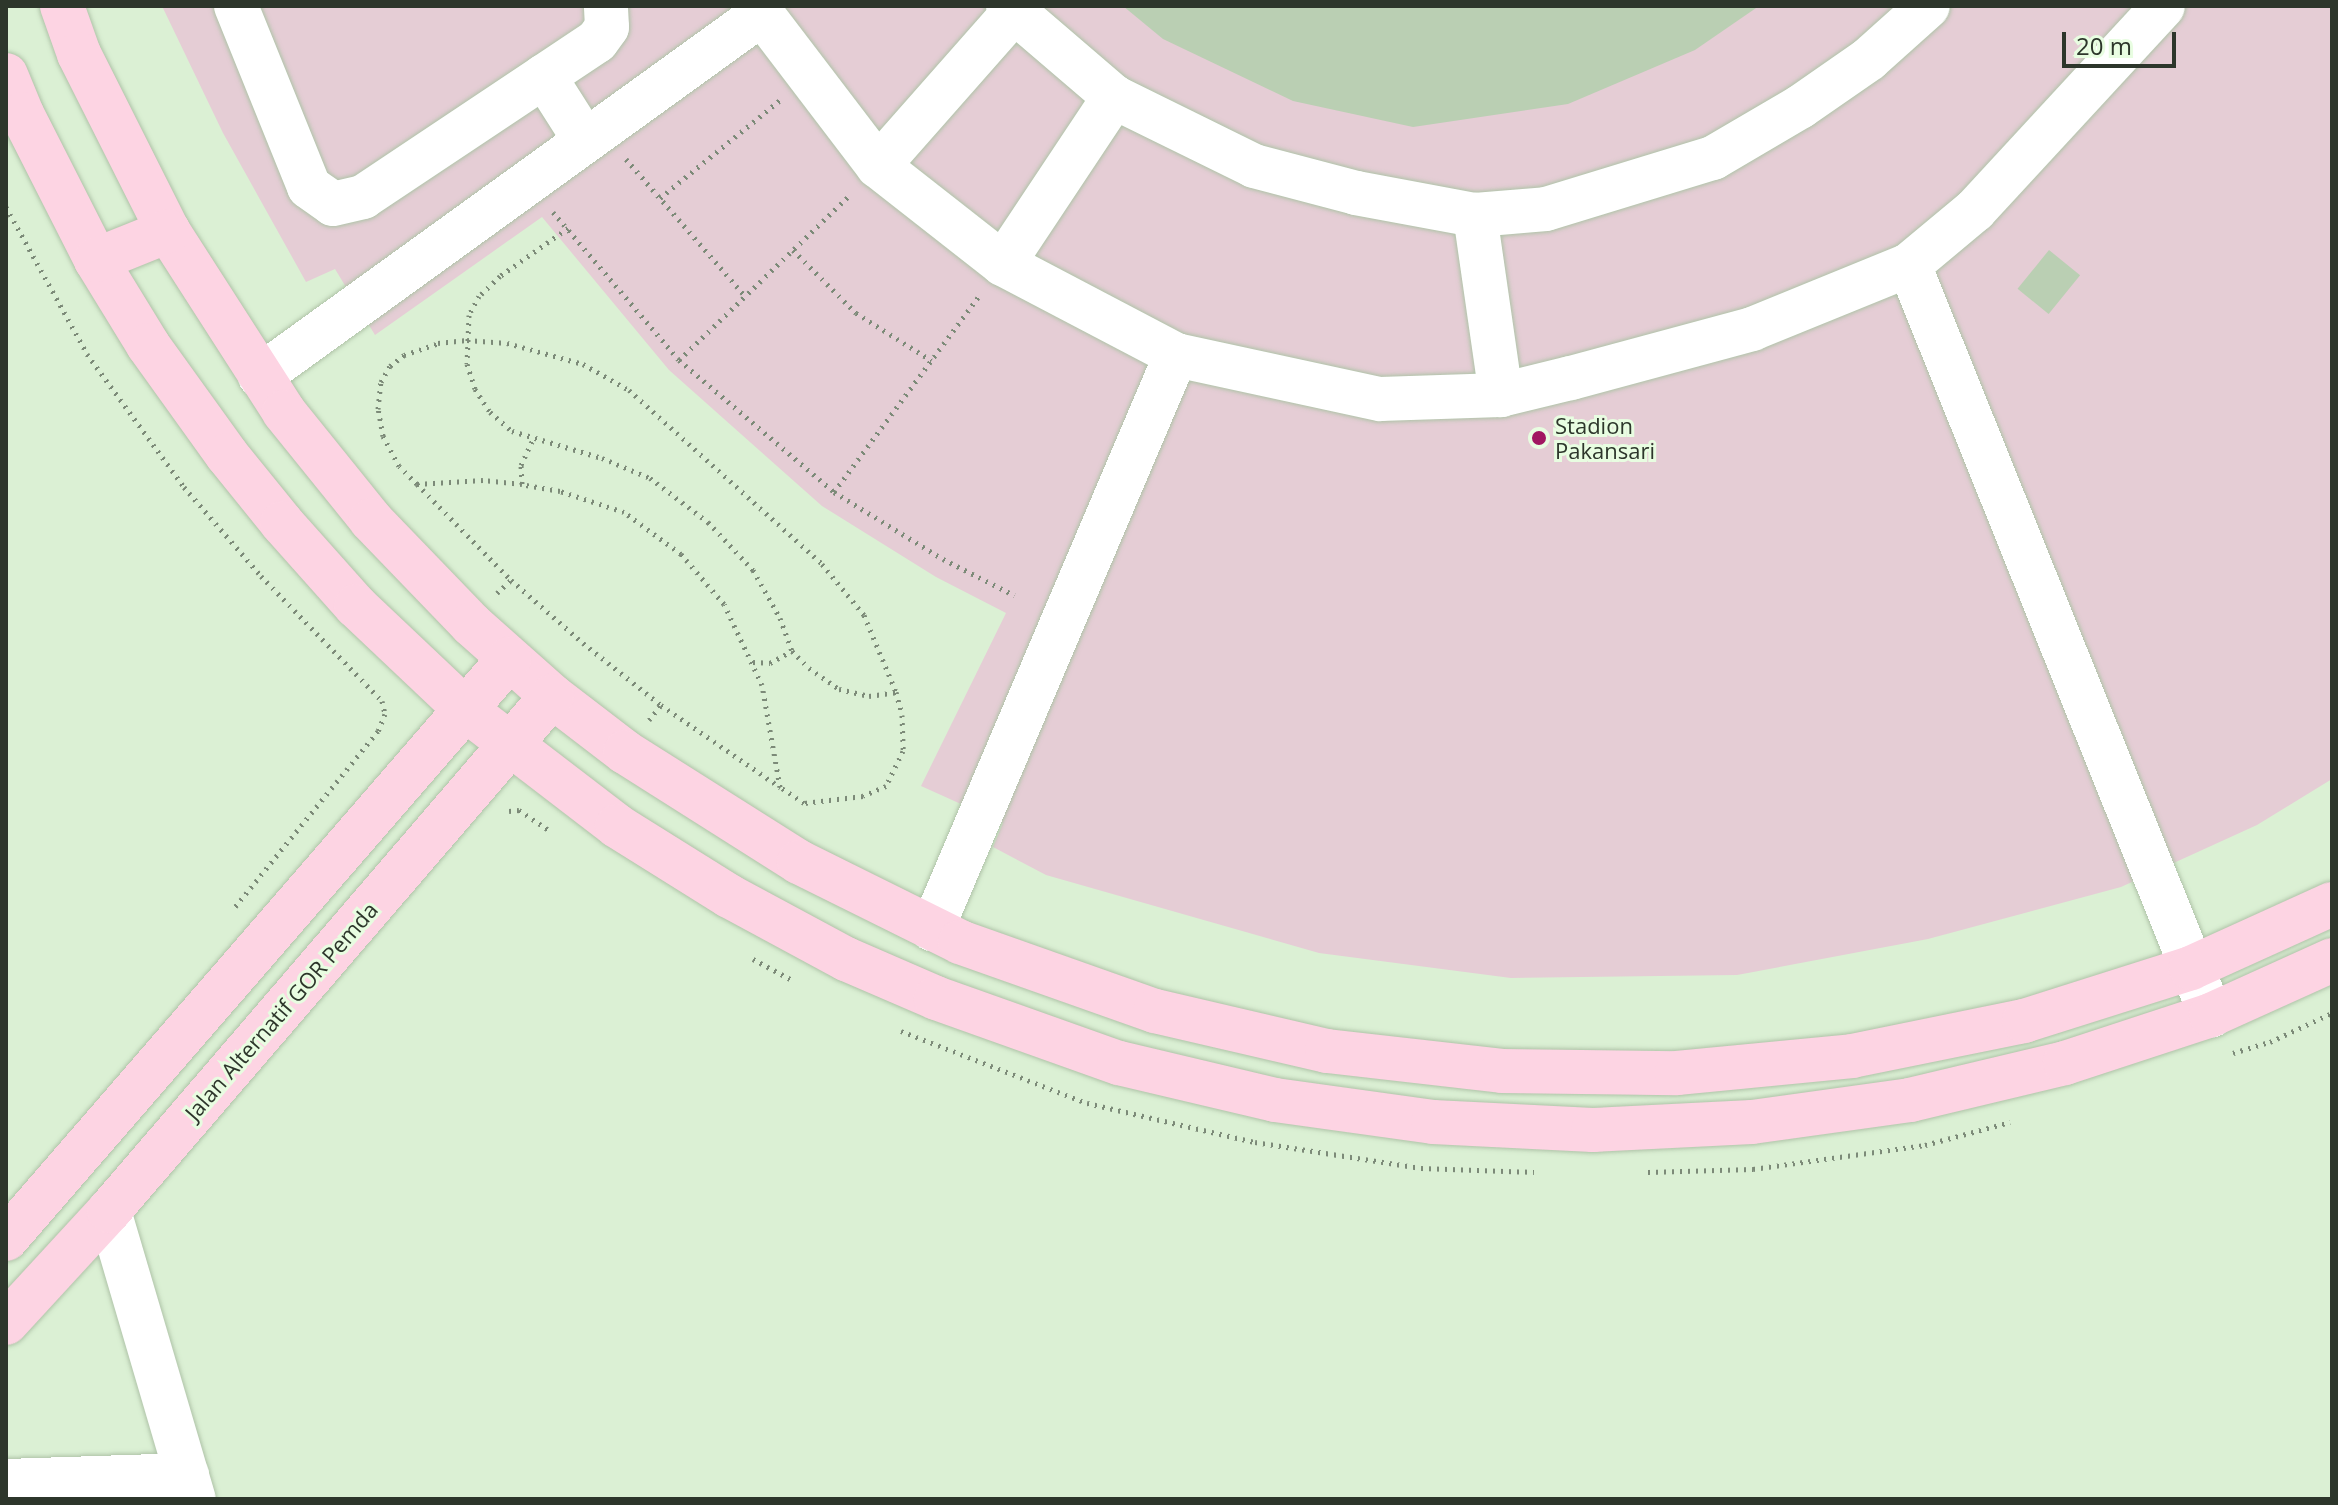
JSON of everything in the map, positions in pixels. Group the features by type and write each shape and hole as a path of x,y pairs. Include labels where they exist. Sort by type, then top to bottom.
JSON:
{"main road":[{"path":"62,6 79,54 168,231 284,412 371,520 509,659 625,752 799,862 932,929 1155,1011 1327,1051 1502,1071 1677,1073 1852,1056 2024,1021 2191,968 2332,904"},
{"path":"6,75 22,114 96,260 148,345 227,455 356,606 466,710 617,826 729,896 846,959 936,998 1119,1063 1275,1100 1433,1122 1593,1130 1752,1122 1910,1100 2065,1063 2211,1015 2332,960"},
{"path":"96,260 168,231"},
{"path":"6,1239 509,659"},
{"name":"Jalan Alternatif GOR Pemda","path":"6,1323 109,1211 552,696"}],"street":[{"path":"236,6 309,187 333,204 363,197 597,41 607,27 606,6"},
{"path":"878,166 1010,9 1114,97 1254,166 1356,193 1475,215 1546,209 1713,158 1800,107 1869,59 1928,6"},
{"path":"260,376 758,10 878,166 1003,264 1176,355 1380,399 1501,395 1752,329 1909,265 1975,210 2144,13"},
{"path":"544,76 592,133"},
{"path":"1003,264 1114,97"},
{"path":"1475,215 1501,395"},
{"path":"1909,265 2211,1015"},
{"path":"932,929 1176,355"},
{"path":"6,1481 190,1487 109,1211"}],"path":[{"path":"660,198 808,77"},
{"path":"592,133 660,198 745,296"},
{"path":"679,360 878,166"},
{"path":"528,180 679,360 834,492 943,559 1014,595"},
{"path":"568,228 479,296 469,315 467,364 475,389 490,412 512,431 602,458 650,478 708,522 753,570 780,618 792,651 839,689 869,696 896,692"},
{"path":"793,250 856,313 931,360"},
{"path":"834,492 1003,264"},
{"path":"467,340 507,343 583,364 629,390 822,564 864,615 896,692 902,715 903,751 886,786 863,796 804,803 661,705 583,643 511,580 417,484 399,466 383,436 378,409 381,382 390,366 404,355 438,343 467,340"},
{"path":"522,484 521,465 533,439"},
{"path":"417,484 483,480 560,491 624,512 681,554 724,604 753,662 762,685 780,787"},
{"path":"753,662 770,663 792,651"}],"shaded area":[{"name":"Stadion Pakansari","path":"162,6 2332,6 2332,779 2257,825 2121,887 1928,939 1737,975 1511,978 1319,953 1046,875 993,847 1003,823 921,786 1006,613 936,577 822,506 669,370 542,217 375,335 335,269 306,282 223,133"}],"building":[{"path":"1123,6 1759,6 1695,50 1568,104 1413,127 1293,101 1163,39"},
{"path":"2049,250 2080,275 2049,314 2018,289"}],"place":[{"name":"Stadion Pakansari","path":"1539,438"}]}
